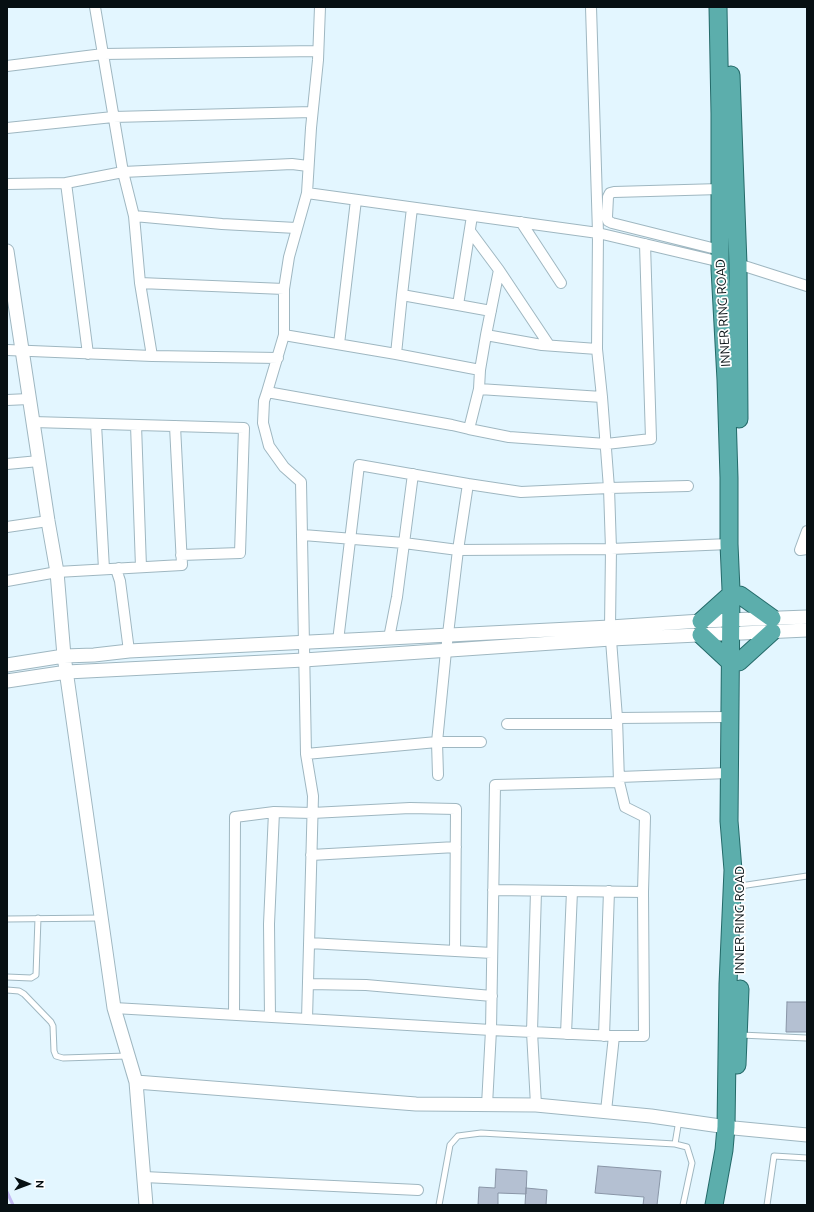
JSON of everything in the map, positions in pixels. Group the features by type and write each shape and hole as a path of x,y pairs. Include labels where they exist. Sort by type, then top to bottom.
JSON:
{"highway":[{"name":"INNER RING ROAD","path":"718,7 720,269 726,380 729,478 729,544 736,595"},
{"name":"INNER RING ROAD","path":"721,1205 739,1035 740,886 735,662 738,264 728,7"},
{"path":"736,595 772,625 735,662 701,628 736,595"},
{"name":"INNER RING ROAD","path":"714,1205 724,1150 730,1127 728,984 733,870 729,821 729,773 730,717 735,662"}],"street":[{"path":"95,7 123,172 134,216 140,283 152,356"},
{"path":"307,1019 313,796 306,754 301,482 284,467 269,446 263,423 264,401 284,335 284,290 289,257 307,193 320,7"},
{"path":"114,1008 566,1034 644,1036 643,892 645,818 625,807 619,779 617,721 610,633 611,549 609,488 597,349 598,233 591,7"},
{"path":"7,66 103,54 318,51"},
{"path":"7,128 113,116 312,112"},
{"path":"7,184 66,183 123,172 292,164 308,166"},
{"path":"66,183 88,354"},
{"path":"720,189 614,192 610,193 608,197 607,217 608,221 612,223 720,256"},
{"path":"307,193 598,233 645,244 720,256"},
{"path":"338,344 356,200"},
{"path":"396,354 412,208"},
{"path":"134,216 222,224 296,228"},
{"path":"458,305 472,216"},
{"path":"521,222 561,283"},
{"path":"470,231 499,270 549,345"},
{"path":"267,392 452,425 509,438 606,444 652,438 645,244"},
{"path":"7,250 10,290 22,351 57,572 64,656 114,1008 136,1082 146,1205"},
{"path":"738,264 807,286"},
{"path":"469,429 479,389 480,370 499,270"},
{"path":"140,283 284,290"},
{"path":"402,295 491,311"},
{"path":"284,335 480,370"},
{"path":"486,335 542,345 597,349"},
{"path":"7,350 152,356 278,358"},
{"path":"479,389 602,397"},
{"path":"7,400 29,399"},
{"path":"33,422 244,428 240,553 181,555"},
{"path":"96,424 104,569"},
{"path":"136,425 141,567"},
{"path":"7,582 57,572 182,565 175,426"},
{"path":"7,464 39,461"},
{"path":"338,641 359,465 521,492 688,486"},
{"path":"389,638 397,597 413,474"},
{"path":"438,775 437,742 446,651 458,550 468,484"},
{"path":"7,527 48,521"},
{"path":"807,532 800,550 807,549"},
{"path":"303,535 350,540 404,543 458,550 611,549 729,544"},
{"path":"119,568 116,569 120,581 129,650"},
{"path":"7,665 64,656 94,655 129,650 448,635 610,633 736,627 772,625 807,617"},
{"path":"772,625 807,630"},
{"path":"7,680 67,672 446,651 610,633"},
{"path":"508,724 730,717"},
{"path":"306,754 437,742 481,742"},
{"path":"487,1105 492,996 495,785 729,773"},
{"path":"234,1015 235,817 274,812 312,813 410,808 456,809 455,951"},
{"path":"270,1017 269,924 274,812"},
{"path":"311,855 456,847"},
{"path":"493,890 643,892"},
{"path":"536,891 532,1032 536,1105"},
{"path":"566,1034 572,891"},
{"path":"606,1112 609,1036 609,891"},
{"path":"309,943 492,953"},
{"path":"308,984 366,985 492,996"},
{"path":"136,1082 416,1104 536,1105 807,1135"},
{"path":"144,1177 418,1190"}],"lane":[{"path":"740,886 807,876"},
{"path":"7,977 31,978 36,975 38,918"},
{"path":"7,919 101,918"},
{"path":"7,990 19,991 24,994 53,1026 54,1051 56,1056 64,1058 128,1056"},
{"path":"739,1035 806,1038"},
{"path":"675,1144 679,1120"},
{"path":"439,1205 450,1145 458,1136 481,1133 675,1144 687,1147 692,1163 683,1205"},
{"path":"767,1205 774,1156 807,1158"}],"building":[{"path":"787,1002 807,1002 807,1032 786,1032"},
{"path":"598,1166 661,1171 657,1205 643,1205 644,1197 595,1193"},
{"path":"496,1169 527,1171 526,1194 498,1193 498,1205 478,1205 479,1187 495,1188"},
{"path":"526,1188 547,1190 546,1205 525,1205"}],"waterway":[{"path":"7,1192 13,1205"}]}
